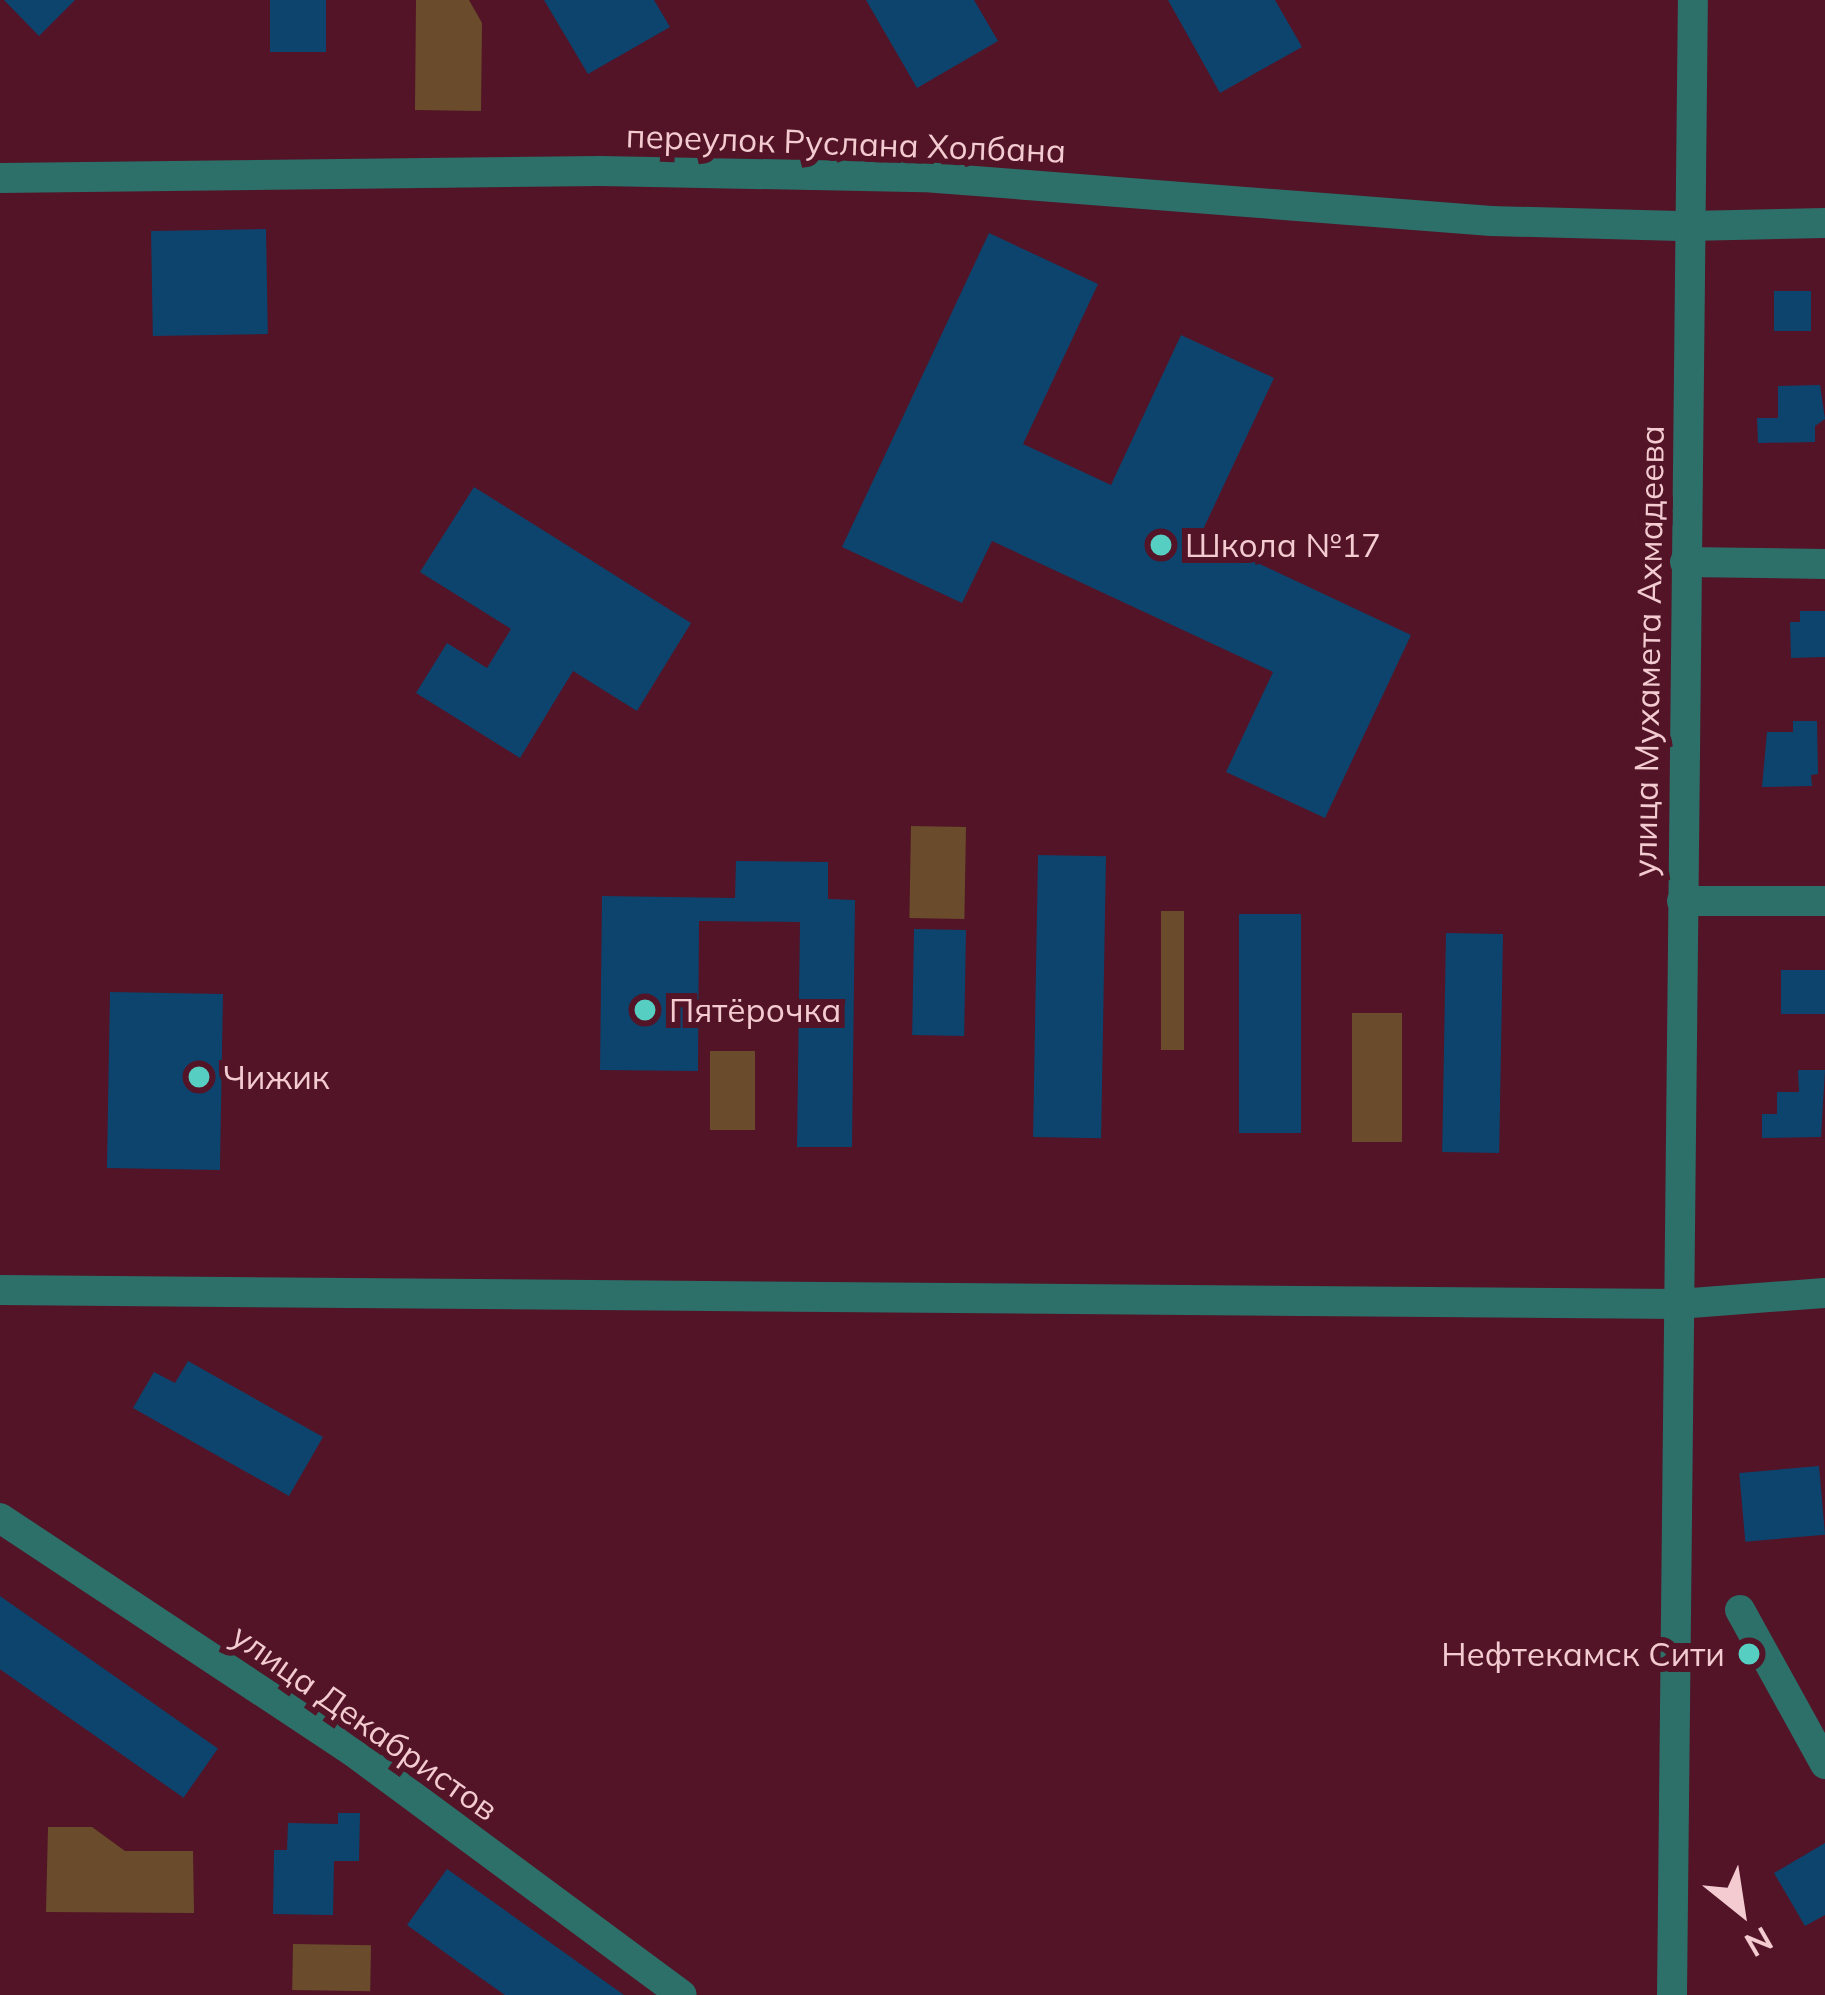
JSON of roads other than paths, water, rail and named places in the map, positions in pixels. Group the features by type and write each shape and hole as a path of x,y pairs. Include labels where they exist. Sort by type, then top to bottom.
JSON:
{"street":[{"name":"улица Мухамета Ахмадеева","path":"1672,1995 1693,0"},
{"name":"переулок Руслана Холбана","path":"0,178 601,171 924,177 1491,220 1688,226 1825,223"},
{"path":"1685,562 1825,564"},
{"path":"1682,902 1825,901"},
{"path":"0,1290 1678,1304 1825,1293"},
{"name":"улица Декабристов","path":"0,1518 352,1751 682,1995"},
{"path":"1740,1610 1825,1764"}],"place":[{"name":"Школа №17","path":"1161,545"},
{"name":"Пятёрочка","path":"645,1010"},
{"name":"Чижик","path":"199,1077"},
{"name":"Нефтекамск Сити","path":"1749,1654"}]}
